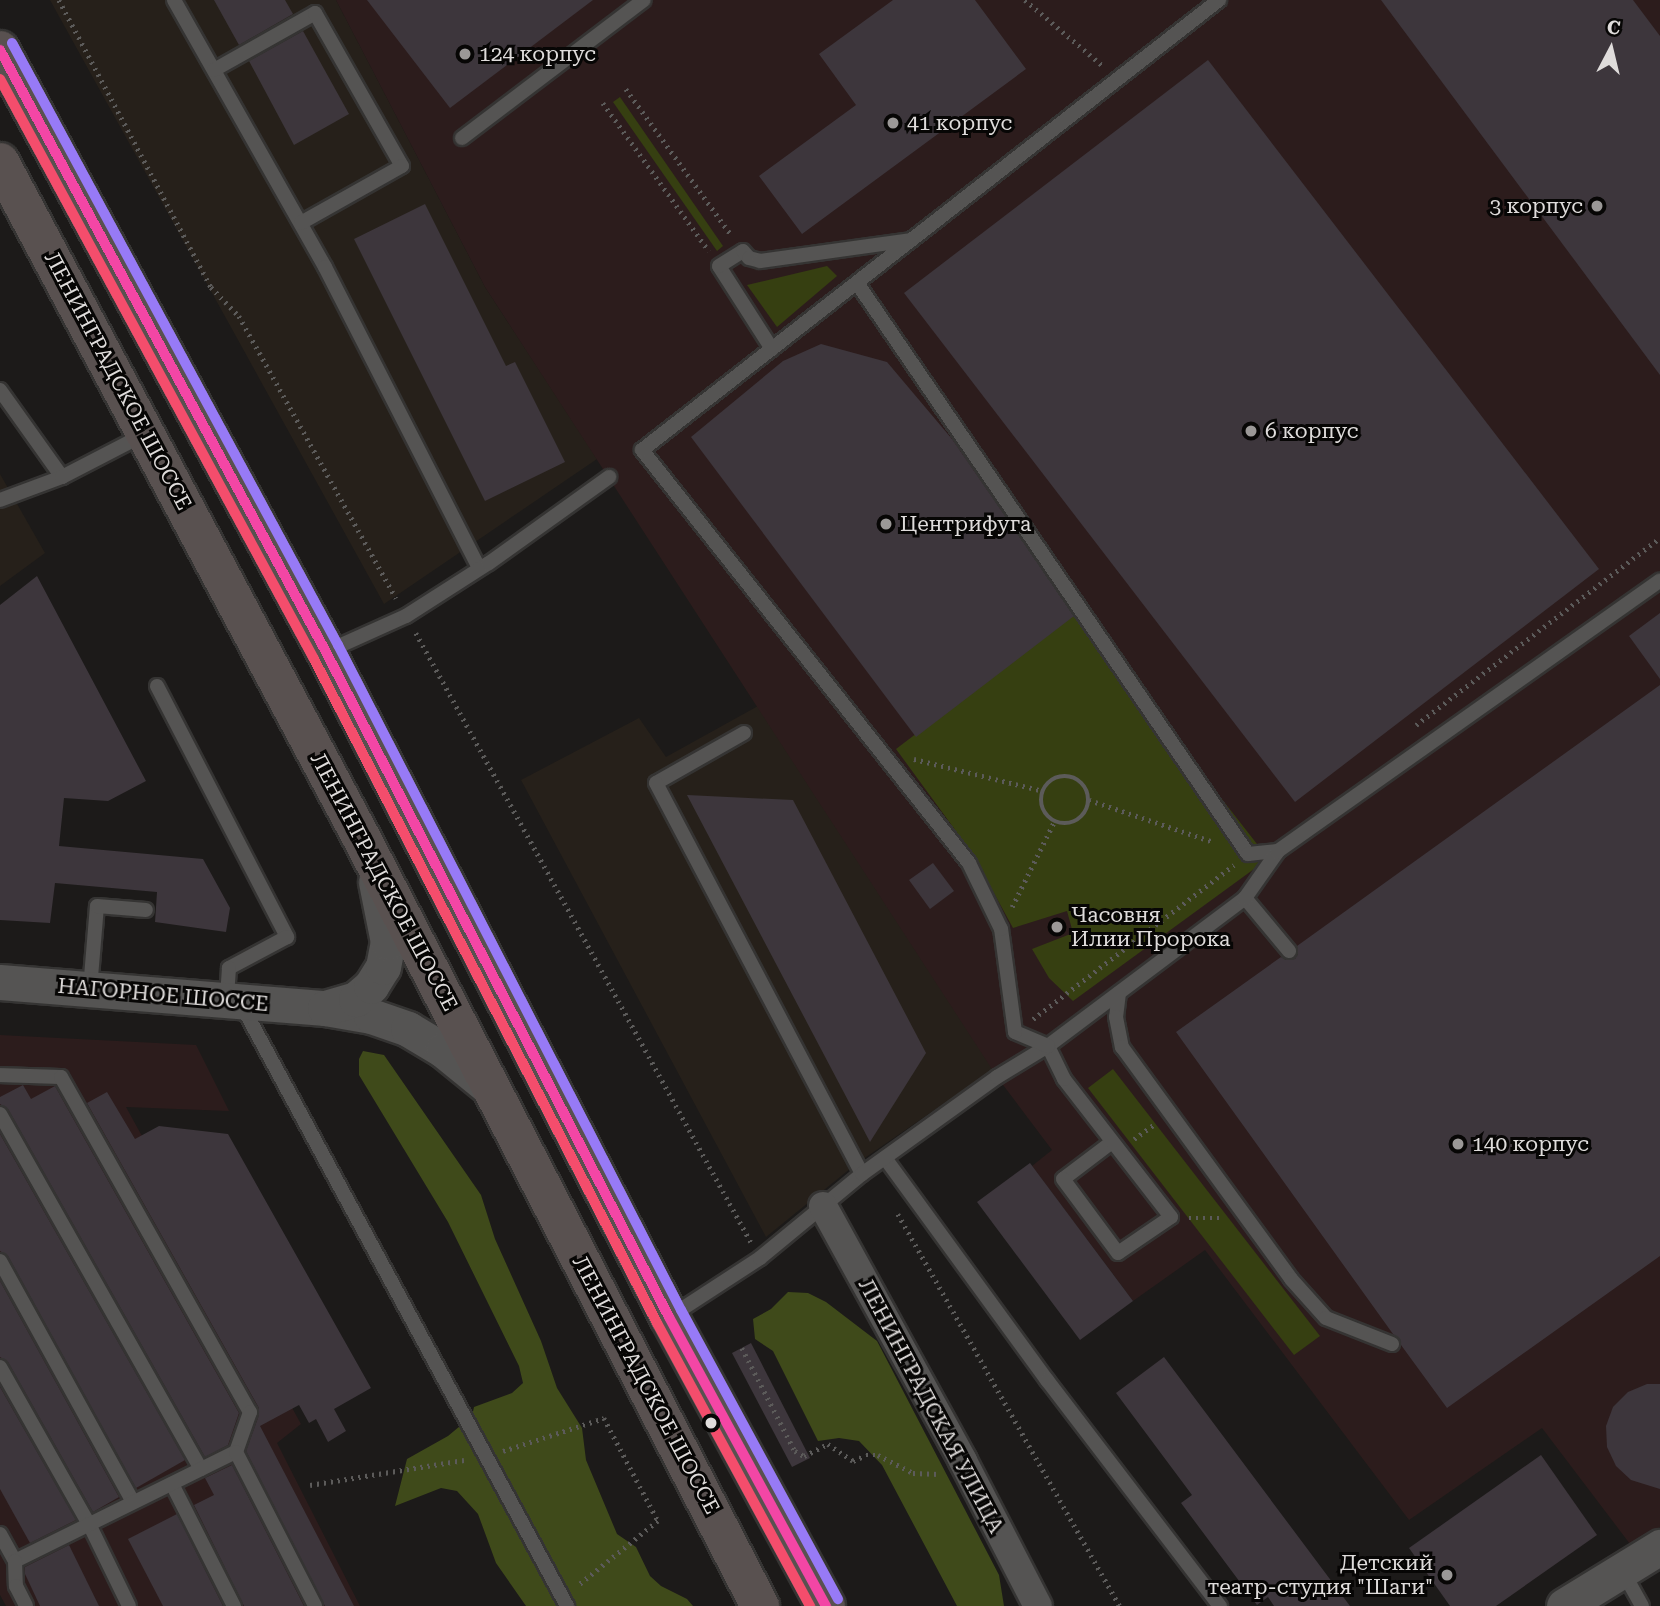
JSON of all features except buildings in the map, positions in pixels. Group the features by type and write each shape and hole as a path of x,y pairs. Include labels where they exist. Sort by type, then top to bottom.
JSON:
{"highway":[{"path":"0,50 326,652 669,1317 825,1606"},
{"name":"ЛЕНИНГРАДСКОЕ ШОССЕ","path":"0,162 360,835 761,1606"}],"street":[{"path":"326,1008 356,999 371,986 383,967 388,942 382,899 360,835"},
{"name":"НАГОРНОЕ ШОССЕ","path":"0,982 326,1008 371,1016 408,1029 443,1049 492,1090"},
{"name":"ЛЕНИНГРАДСКАЯ УЛИЦА","path":"823,1206 963,1461 1038,1606"},
{"path":"1564,1606 1660,1547"}],"lane":[{"path":"174,0 301,223 479,568"},
{"path":"462,138 644,0"},
{"path":"1115,1147 1063,1180 1118,1253 1171,1217 1064,1079 1048,1046 1015,1032 1001,929 969,863 642,450 1219,0"},
{"path":"214,70 315,13 342,60 402,166 301,223"},
{"path":"772,349 719,266 743,251 749,258 760,261 913,239"},
{"path":"857,283 1248,854 1278,851"},
{"path":"0,390 62,477"},
{"path":"0,500 62,477 146,434"},
{"path":"326,652 406,616 609,477"},
{"path":"669,1317 760,1258 867,1171 997,1077 1048,1046 1245,898 1278,851 1660,581"},
{"path":"157,686 287,937 229,968 233,1000 487,1456 565,1602"},
{"path":"744,733 656,783 867,1171"},
{"path":"1245,898 1289,951"},
{"path":"90,989 97,906 146,910"},
{"path":"1119,993 1116,1017 1122,1047 1291,1279 1326,1318 1392,1345"},
{"path":"0,1074 61,1077 250,1412 236,1452 15,1561"},
{"path":"0,1114 201,1469"},
{"path":"885,1158 1046,1380 1220,1606"},
{"path":"0,1261 133,1502"},
{"path":"0,1367 89,1524 129,1606"},
{"path":"236,1452 314,1606"},
{"path":"172,1484 234,1606"},
{"path":"0,1534 15,1561 16,1586 26,1606"},
{"path":"1622,1569 1642,1606"}],"path":[{"path":"1025,0 1118,79"},
{"path":"626,89 743,251"},
{"path":"603,103 719,266"},
{"path":"879,751 1043,791"},
{"path":"1068,776 1083,783 1089,800 1083,816 1074,822 1054,822 1041,805 1043,791 1051,780 1068,776"},
{"path":"1089,800 1248,854"},
{"path":"1001,929 1054,822"},
{"path":"1115,1147 1170,1112"},
{"path":"867,1171 1120,1606"},
{"path":"1171,1217 1247,1219"},
{"path":"742,1348 795,1451 804,1456 828,1444 853,1461 866,1455 878,1455 913,1473 937,1475 963,1461"},
{"path":"310,1485 487,1456 604,1418 658,1521 565,1602"}],"shaded area":[{"path":"50,0 336,0 485,287 597,459 384,604"},
{"path":"336,0 1660,0 1660,1527 1630,1544 1542,1428 1409,1520 1205,1250 1133,1301 1032,1166 1052,1150 997,1077 485,287"},
{"path":"0,474 45,553 0,586"},
{"path":"758,706 994,1069 856,1164 766,1237 521,780 639,718 666,757"},
{"path":"0,1035 196,1045 229,1111 126,1107 301,1424 277,1443 360,1606 6,1606 0,1595"}],"green space":[{"path":"620,97 723,246 717,251 613,102"},
{"path":"827,266 837,276 777,327 747,285"},
{"path":"1076,612 1257,844 1265,861 1073,1001 1049,978 1032,949 1073,933 1067,911 1013,928 972,853 896,749"},
{"path":"363,1051 384,1055 481,1195 495,1239 541,1341 557,1388 582,1428 586,1460 617,1534 636,1547 650,1576 661,1586 687,1599 693,1606 526,1606 496,1563 478,1514 457,1491 441,1488 395,1506 407,1459 448,1436 472,1416 474,1407 512,1393 523,1383 519,1366 448,1222 359,1075 359,1059"},
{"path":"1113,1069 1320,1336 1294,1355 1088,1088"},
{"path":"788,1292 808,1293 826,1302 877,1341 999,1575 1004,1606 957,1606 882,1465 859,1441 839,1438 818,1441 773,1351 755,1339 753,1319 771,1309"}],"transit line":[{"path":"12,43 338,645 681,1310 838,1599"},
{"path":"0,50 326,652 669,1317 826,1606"},
{"path":"0,79 314,659 657,1323 810,1606"}],"place":[{"name":"124 корпус","path":"465,54"},
{"name":"41 корпус","path":"893,123"},
{"name":"3 корпус","path":"1597,206"},
{"name":"6 корпус","path":"1251,431"},
{"name":"Центрифуга","path":"886,524"},
{"name":"Часовня Илии Пророка","path":"1057,927"},
{"name":"140 корпус","path":"1458,1144"},
{"name":"Детский театр-студия \"Шаги\"","path":"1447,1575"}]}
